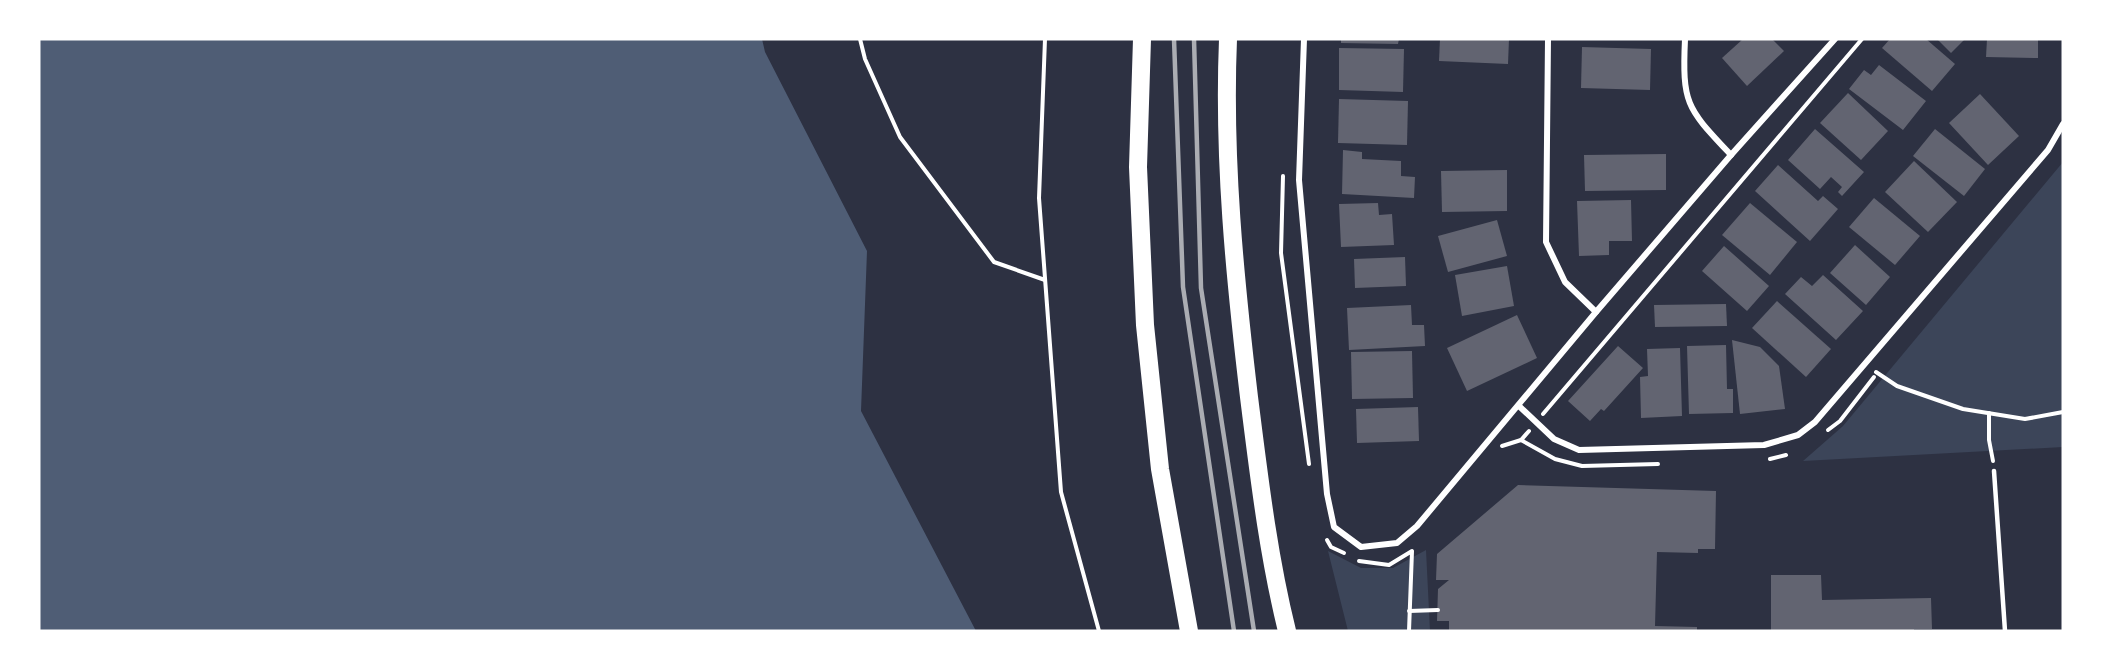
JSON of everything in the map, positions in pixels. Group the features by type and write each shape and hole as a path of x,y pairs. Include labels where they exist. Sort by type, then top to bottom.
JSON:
{"highway":[{"path":"1142,39 1138,167 1145,325 1160,469 1189,631"},
{"path":"1228,39 1229,181 1239,316 1269,546 1287,631"}],"street":[{"path":"1304,39 1299,180 1327,494 1334,527 1361,547 1397,543 1417,526 1596,312 1731,155 1835,39"},
{"path":"1548,39 1546,242 1565,282 1596,312"},
{"path":"1685,39 1683,79 1691,108 1731,155"},
{"path":"1519,406 1535,424 1554,439 1579,450 1775,443 1798,435 1815,422 2048,150 2063,124"}],"lane":[{"path":"1994,471 2005,631"}],"path":[{"path":"860,39 865,59 900,138 994,262 1046,280"},
{"path":"1045,39 1040,198 1061,492 1099,631"},
{"path":"1659,464 1582,466 1556,459 1521,441 1862,39"},
{"path":"1865,364 1897,386 1964,409 2025,419 2063,412"},
{"path":"1822,434 1840,421 1885,364"},
{"path":"1989,413 1989,440 1994,471"},
{"path":"1766,459 1777,458 1796,450"},
{"path":"1409,611 1438,610"}],"shaded area":[{"path":"39,39 762,39 765,52 867,251 861,411 976,631 39,631"},
{"path":"2063,162 2063,447 1803,461 1843,426"},
{"path":"1426,550 1430,631 1348,631 1328,551 1361,568 1393,568"}],"building":[{"path":"1341,39 1399,39 1398,44 1341,43"},
{"path":"1440,39 1509,39 1508,64 1439,61"},
{"path":"1743,39 1772,39 1784,51 1747,86 1722,58"},
{"path":"1890,39 1926,39 1955,64 1932,91 1882,48"},
{"path":"1937,39 1965,39 1951,53"},
{"path":"1987,39 2038,39 2038,58 1986,57"},
{"path":"1582,47 1651,49 1650,90 1581,88"},
{"path":"1339,48 1404,49 1403,92 1339,90"},
{"path":"1879,65 1926,101 1903,130 1849,89 1864,70 1871,75"},
{"path":"1848,93 1888,131 1861,160 1820,123"},
{"path":"1980,94 2019,136 1988,165 1949,123"},
{"path":"1339,99 1408,101 1407,145 1338,143"},
{"path":"1815,129 1864,172 1842,196 1838,192 1842,187 1831,177 1820,189 1788,160"},
{"path":"1935,129 1985,169 1964,196 1913,156"},
{"path":"1343,150 1362,152 1362,159 1401,161 1401,176 1415,177 1414,198 1342,194"},
{"path":"1666,154 1666,190 1585,191 1584,155"},
{"path":"1914,161 1957,202 1928,232 1885,192"},
{"path":"1778,165 1818,201 1823,196 1838,209 1810,241 1755,191"},
{"path":"1507,170 1507,211 1442,212 1441,171"},
{"path":"1874,198 1920,236 1895,265 1849,227"},
{"path":"1631,200 1632,241 1609,241 1609,255 1579,256 1577,201"},
{"path":"1378,203 1379,215 1392,214 1394,245 1341,247 1339,204"},
{"path":"1750,203 1797,242 1770,275 1722,235"},
{"path":"1497,220 1507,256 1448,272 1438,236"},
{"path":"1855,245 1890,277 1866,305 1830,273"},
{"path":"1724,246 1769,286 1747,311 1702,271"},
{"path":"1405,257 1406,286 1355,288 1354,259"},
{"path":"1507,266 1514,306 1462,316 1455,275"},
{"path":"1823,275 1863,311 1836,340 1785,294 1801,277 1812,286"},
{"path":"1777,301 1831,349 1806,377 1752,328"},
{"path":"1726,304 1727,326 1655,327 1654,305"},
{"path":"1411,305 1412,325 1424,325 1425,346 1349,350 1347,308"},
{"path":"1517,315 1537,358 1467,391 1447,348"},
{"path":"1732,340 1760,347 1779,366 1785,409 1740,414"},
{"path":"1726,345 1727,389 1733,389 1733,413 1689,414 1687,346"},
{"path":"1618,346 1643,368 1604,411 1601,409 1590,421 1568,401"},
{"path":"1680,348 1682,416 1641,418 1640,377 1648,376 1647,349"},
{"path":"1412,351 1413,398 1352,399 1351,352"},
{"path":"1418,407 1419,441 1357,443 1356,409"},
{"path":"1518,485 1716,491 1715,549 1698,549 1698,553 1657,552 1655,626 1697,627 1697,631 1449,631 1449,621 1437,621 1438,589 1449,580 1436,580 1437,554"},
{"path":"1771,575 1821,575 1822,600 1931,598 1932,629 1771,631"}],"railway":[{"path":"1174,39 1183,287 1234,631"},
{"path":"1194,39 1201,288 1254,631"}]}
